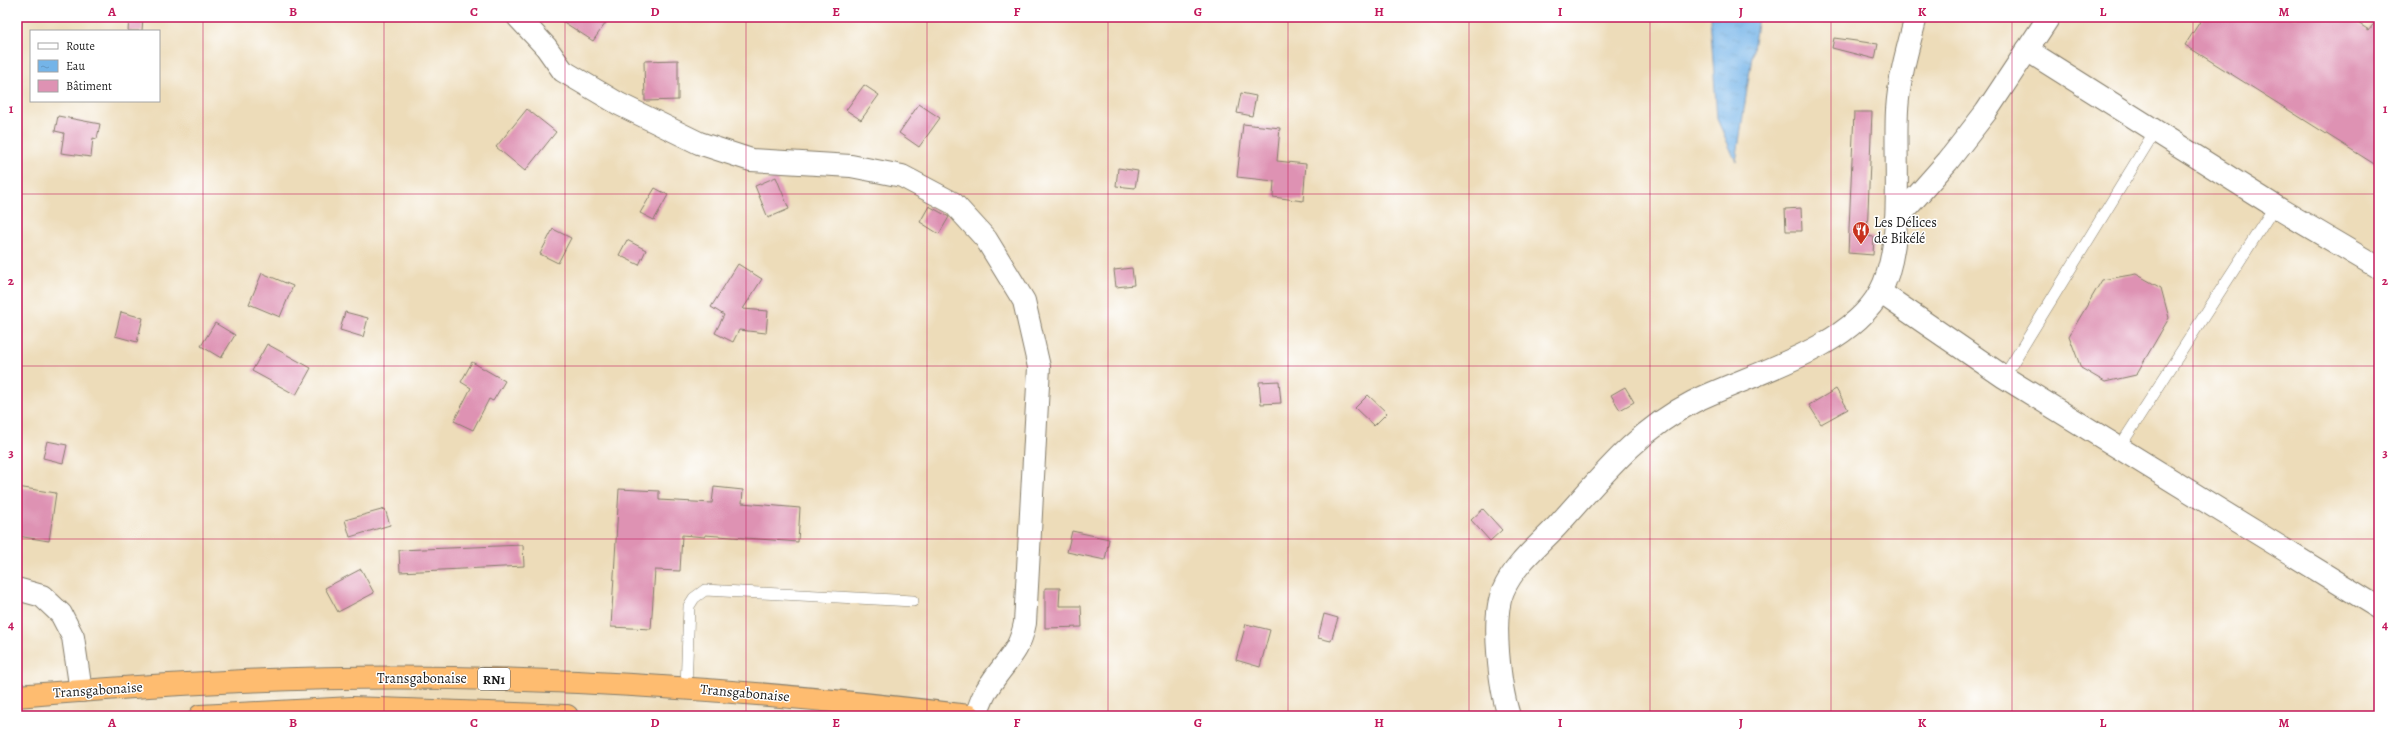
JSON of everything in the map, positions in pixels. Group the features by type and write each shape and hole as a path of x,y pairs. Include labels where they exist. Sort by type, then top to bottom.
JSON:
{"highway":[{"name":"Transgabonaise","path":"17,696 276,680 400,678 581,682 686,688 874,704 969,716"},
{"path":"200,716 249,712 350,712 567,716"}],"street":[{"path":"518,17 546,47 563,71 619,104 699,143 751,160 851,166 902,176 953,203 986,239 1024,301 1039,367 1025,623 1019,648 992,681 984,695 976,716"},
{"path":"1508,716 1499,655 1497,619 1502,593 1513,573 1596,481 1648,430 1670,414 1787,362 1839,334 1867,309 1880,292 1892,258 1895,221 1897,106 1904,63 1916,17"},
{"path":"1895,221 1948,161 1986,112 2049,17"},
{"path":"2027,50 2275,206 2379,268"},
{"path":"1880,292 2004,377 2379,608"},
{"path":"17,589 42,596 61,614 73,637 81,691"}],"lane":[{"path":"2004,377 2155,131"},
{"path":"2119,448 2275,206"},
{"path":"686,688 689,606 694,598 705,590 913,601"}],"water":[{"path":"1710,17 1758,17 1736,162 1717,119"}],"building":[{"path":"129,17 143,17 142,30 128,30"},
{"path":"556,17 610,17 593,41"},
{"path":"2203,17 2348,17 2369,30 2379,17 2379,167 2185,45"},
{"path":"1834,38 1878,44 1875,59 1832,48"},
{"path":"678,60 678,100 645,101 644,61"},
{"path":"864,85 879,95 861,120 846,110"},
{"path":"1241,93 1256,96 1252,116 1237,113"},
{"path":"919,104 940,118 919,147 899,133"},
{"path":"527,109 556,132 525,171 496,147"},
{"path":"1854,112 1872,112 1867,236 1874,237 1873,255 1848,253"},
{"path":"58,116 100,124 97,139 93,138 91,157 61,153 64,133 55,131"},
{"path":"1243,124 1280,128 1277,161 1306,164 1303,201 1273,197 1274,181 1237,177"},
{"path":"1118,168 1138,171 1135,188 1116,186"},
{"path":"776,177 789,209 768,218 755,186"},
{"path":"655,188 668,195 654,220 640,213"},
{"path":"929,206 949,217 939,234 920,222"},
{"path":"1801,208 1802,231 1786,231 1785,209"},
{"path":"553,229 571,238 558,263 540,254"},
{"path":"627,240 646,250 639,265 619,255"},
{"path":"738,264 762,279 743,309 768,311 766,333 739,330 733,342 715,333 724,315 711,307"},
{"path":"1132,268 1134,285 1116,287 1114,270"},
{"path":"262,273 293,286 280,317 249,304"},
{"path":"2136,274 2161,288 2169,318 2136,375 2105,382 2081,368 2069,336 2102,280"},
{"path":"121,312 143,318 137,342 115,336"},
{"path":"345,312 368,318 363,337 340,330"},
{"path":"215,323 235,335 221,358 201,346"},
{"path":"267,344 311,368 296,395 252,371"},
{"path":"472,362 505,381 493,401 489,399 473,430 454,421 471,388 461,382"},
{"path":"1279,381 1281,403 1261,404 1259,382"},
{"path":"1625,387 1634,402 1620,410 1611,395"},
{"path":"1836,389 1848,409 1821,424 1809,405"},
{"path":"1368,395 1387,413 1374,426 1355,408"},
{"path":"47,441 67,445 63,463 43,458"},
{"path":"17,487 56,493 49,541 17,536"},
{"path":"714,487 743,490 742,503 800,508 798,542 705,535 705,537 682,535 680,571 655,570 651,629 611,627 619,489 659,491 659,500 712,503"},
{"path":"385,509 390,525 350,537 345,520"},
{"path":"1483,509 1502,530 1490,541 1471,520"},
{"path":"1072,531 1109,539 1105,560 1067,552"},
{"path":"523,545 524,566 400,572 399,550"},
{"path":"361,569 374,593 338,612 325,588"},
{"path":"1045,588 1060,588 1059,606 1081,606 1082,627 1045,628"},
{"path":"1324,614 1338,618 1331,641 1318,638"},
{"path":"1246,624 1270,630 1260,667 1236,660"}],"place":[{"name":"Les Délices de Bikélé","path":"1861,245"}]}
